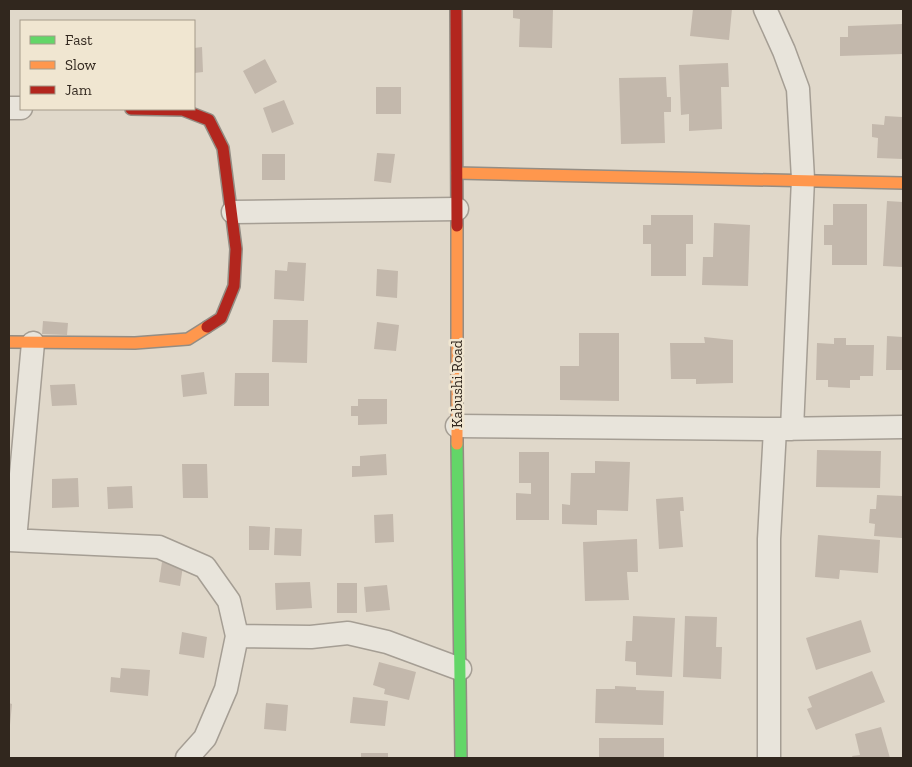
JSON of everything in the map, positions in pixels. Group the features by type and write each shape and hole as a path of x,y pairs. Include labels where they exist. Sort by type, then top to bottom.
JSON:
{"street":[{"name":"Kabushi Road","path":"456,9 458,173 457,426 461,758"},
{"path":"765,9 798,88 803,179 783,429 769,538 769,758"},
{"path":"9,342 135,343 188,339 222,318 234,286 236,249 223,148 209,120 182,110"},
{"path":"458,173 803,179 903,183"},
{"path":"232,212 458,209"},
{"path":"33,343 12,540 159,547 205,568 229,601 237,636 226,689 205,738 187,758"},
{"path":"457,426 783,429 903,427"},
{"path":"237,636 311,637 348,633 387,642 460,669"}],"building":[{"path":"513,9 553,9 552,48 519,47 520,19 513,18"},
{"path":"693,9 732,9 729,40 690,36"},
{"path":"903,24 903,54 840,56 840,37 848,37 848,26"},
{"path":"202,47 203,72 195,73 195,48"},
{"path":"265,59 277,82 255,94 243,71"},
{"path":"728,63 729,87 721,87 722,129 689,131 689,114 681,115 679,65"},
{"path":"666,77 667,97 671,97 671,112 664,112 665,143 621,144 619,78"},
{"path":"376,87 401,87 401,114 376,114"},
{"path":"284,100 294,124 272,133 263,108"},
{"path":"885,116 902,117 903,159 877,158 878,138 872,137 872,124 884,125"},
{"path":"377,153 395,154 391,183 374,181"},
{"path":"262,154 285,154 285,180 262,180"},
{"path":"887,201 903,202 903,267 883,266"},
{"path":"833,204 867,204 867,265 832,265 832,245 824,245 824,225 833,225"},
{"path":"651,215 693,215 693,244 686,244 686,276 651,276 651,244 643,244 643,225 651,225"},
{"path":"714,223 750,225 748,286 702,285 703,257 713,257"},
{"path":"288,262 306,263 304,301 274,299 275,270 287,271"},
{"path":"377,269 398,271 397,298 376,296"},
{"path":"273,320 308,320 307,363 272,362"},
{"path":"43,321 68,323 67,335 42,334"},
{"path":"377,322 399,325 396,351 374,349"},
{"path":"579,333 619,333 619,401 560,400 560,366 579,366"},
{"path":"887,336 903,337 903,370 886,370"},
{"path":"704,337 733,340 733,383 696,384 696,379 671,379 670,343 705,343"},
{"path":"834,338 846,338 846,345 874,345 873,376 860,376 860,380 850,380 850,388 828,387 828,380 816,380 817,343 834,344"},
{"path":"204,372 207,394 183,397 181,375"},
{"path":"235,373 269,373 269,406 234,406"},
{"path":"75,384 77,405 52,406 50,385"},
{"path":"358,399 387,399 387,424 358,425 358,416 351,416 351,406 358,406"},
{"path":"817,450 881,451 880,488 816,487"},
{"path":"519,452 549,452 549,520 516,520 516,493 531,494 531,483 519,483"},
{"path":"386,454 387,475 352,477 352,466 360,466 360,456"},
{"path":"595,461 630,462 628,511 597,510 597,525 562,524 562,504 570,505 571,473 595,473"},
{"path":"182,464 207,464 208,498 183,498"},
{"path":"78,478 79,507 52,508 52,479"},
{"path":"132,486 133,508 108,509 107,487"},
{"path":"877,495 903,496 902,538 874,536 875,524 869,523 870,509 876,509"},
{"path":"683,497 684,511 680,511 683,547 659,549 656,499"},
{"path":"393,514 394,542 375,543 374,515"},
{"path":"249,526 270,527 269,550 249,550"},
{"path":"275,528 302,529 301,556 274,555"},
{"path":"818,535 880,540 878,573 840,570 839,579 815,577"},
{"path":"637,539 638,572 627,572 629,600 585,601 583,542"},
{"path":"162,562 183,566 180,586 159,582"},
{"path":"310,582 312,608 276,610 275,583"},
{"path":"337,583 357,583 357,613 337,613"},
{"path":"387,585 390,610 366,612 364,587"},
{"path":"633,616 675,618 672,677 636,675 636,662 625,661 626,641 632,641"},
{"path":"685,616 717,617 716,647 722,647 721,679 683,677"},
{"path":"861,620 871,652 816,670 806,638"},
{"path":"182,632 207,637 204,658 179,654"},
{"path":"379,662 416,672 409,700 384,694 385,689 373,685"},
{"path":"121,668 150,670 148,696 110,692 111,677 120,678"},
{"path":"872,671 885,702 816,730 807,709 812,707 808,697"},
{"path":"615,686 636,687 636,690 664,691 663,725 595,723 596,689 615,689"},
{"path":"353,697 388,701 385,726 350,723"},
{"path":"9,703 12,704 10,725 9,725"},
{"path":"266,703 288,705 286,731 264,729"},
{"path":"881,727 890,758 853,758 852,756 860,755 855,734"},
{"path":"599,738 664,738 664,758 599,758"},
{"path":"361,753 388,753 388,758 361,758"}],"traffic: fast":[{"path":"457,444 461,758"}],"traffic: slow":[{"path":"457,173 903,183"},
{"path":"457,226 457,444"},
{"path":"9,342 135,343 188,339 207,327"}],"traffic: jam":[{"path":"456,9 457,226"},
{"path":"183,110 209,120 223,148 236,249 234,286 221,318 207,327"}]}
